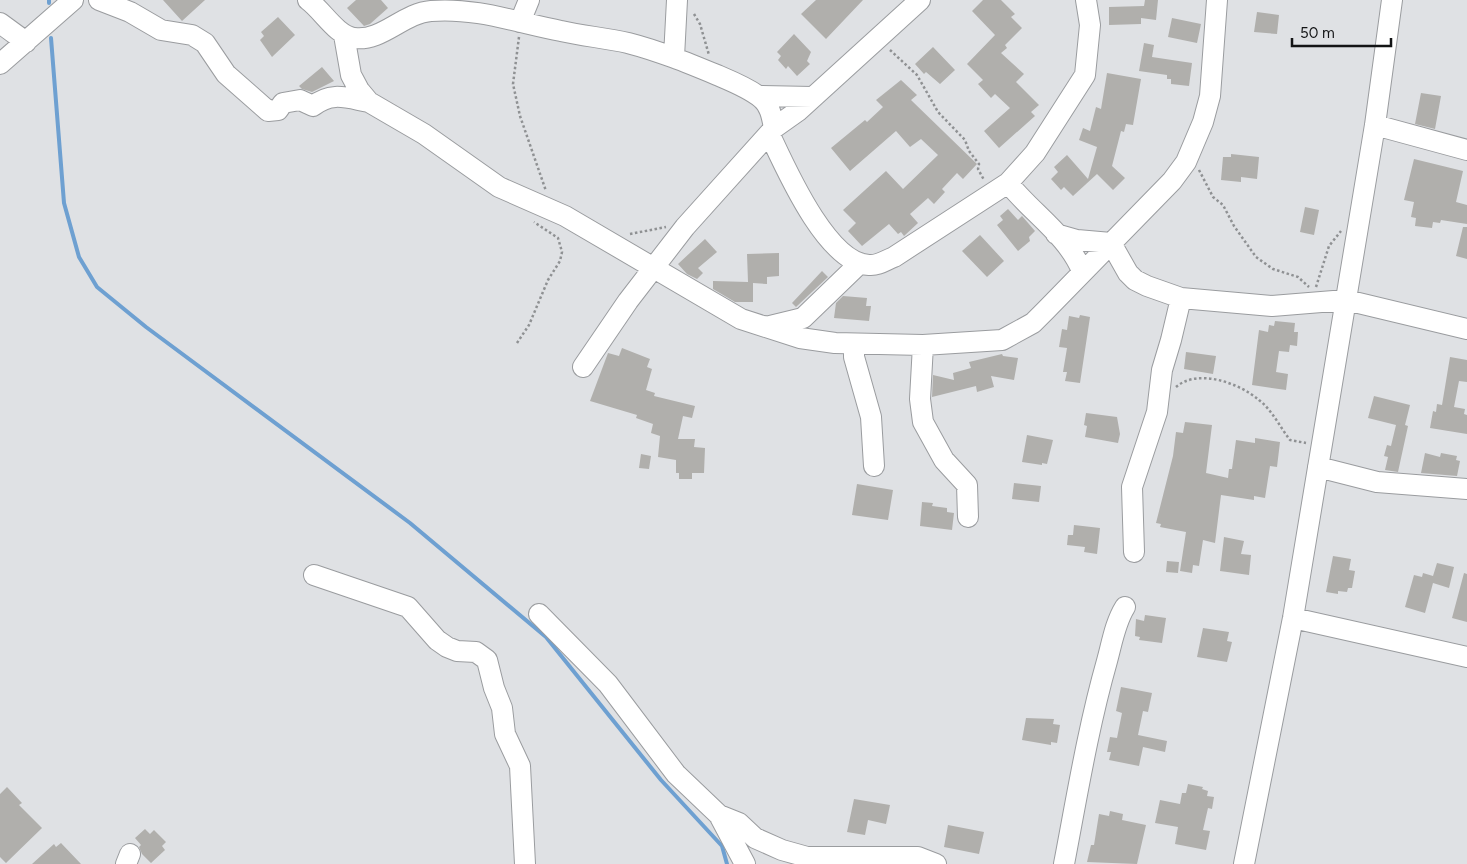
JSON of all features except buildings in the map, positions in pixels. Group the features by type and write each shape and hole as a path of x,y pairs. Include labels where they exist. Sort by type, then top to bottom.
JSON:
{"street":[{"path":"99,0 130,12 161,30 192,36 205,43 226,74 268,111 278,110 283,103 300,100 313,106 324,97 339,97 369,102"},
{"path":"308,0 320,8 344,36 351,75 359,90 369,102 424,134 499,187 546,207 654,268 709,302 762,327 800,338 854,345 923,345 1002,340 1033,323 1172,181 1192,153 1210,96 1217,0"},
{"path":"520,22 529,0"},
{"path":"674,57 677,0"},
{"path":"583,368 628,301 685,227 772,132 920,0"},
{"path":"344,36 366,38 377,35 412,15 428,11 448,10 520,22 628,44 674,57 714,74 759,96 768,107 772,132 814,219 847,256 860,263 873,265 894,257 1001,188 1035,153 1085,75 1090,25 1086,0"},
{"path":"1244,864 1293,618 1375,125 1392,0"},
{"path":"0,64 9,33 71,1"},
{"path":"759,96 812,97"},
{"path":"1375,125 1467,150"},
{"path":"1001,188 1023,202 1072,250 1082,271"},
{"path":"1056,234 1077,240 1111,243"},
{"path":"1111,243 1128,273 1135,280 1180,298 1272,306 1346,300 1467,329"},
{"path":"762,327 803,318 860,263"},
{"path":"1134,552 1131,493 1160,396 1162,370 1180,298"},
{"path":"854,345 854,358 871,417 874,466"},
{"path":"923,345 921,416 944,460 967,485 968,517"},
{"path":"1318,468 1377,482 1467,489"},
{"path":"314,575 408,607 437,640 447,647 457,651 476,652 487,660 494,688 502,708 505,734 520,766 525,864"},
{"path":"1064,864 1101,684 1119,620 1125,607"},
{"path":"540,614 608,684 676,774 719,814 739,823 755,838 782,850 807,857 918,857 936,864"},
{"path":"1293,618 1467,657"},
{"path":"719,814 745,864"}],"path":[{"path":"693,13 700,24 714,74"},
{"path":"520,22 513,84 520,116 545,186 546,207"},
{"path":"877,38 917,75 938,112 965,140 979,164 978,170 983,179 1001,188"},
{"path":"1192,153 1213,197 1223,205 1234,226 1256,258 1274,270 1298,277 1314,293 1329,246 1342,230"},
{"path":"517,343 534,316 548,280 560,261 562,252 554,234 530,219"},
{"path":"627,234 656,227 685,227"},
{"path":"1160,396 1169,393 1182,382 1192,379 1218,380 1239,387 1260,401 1290,440 1322,444"}],"waterway":[{"path":"51,38 64,203 79,257 97,287 146,327 410,523 546,637 661,780 722,846 727,864"}]}
